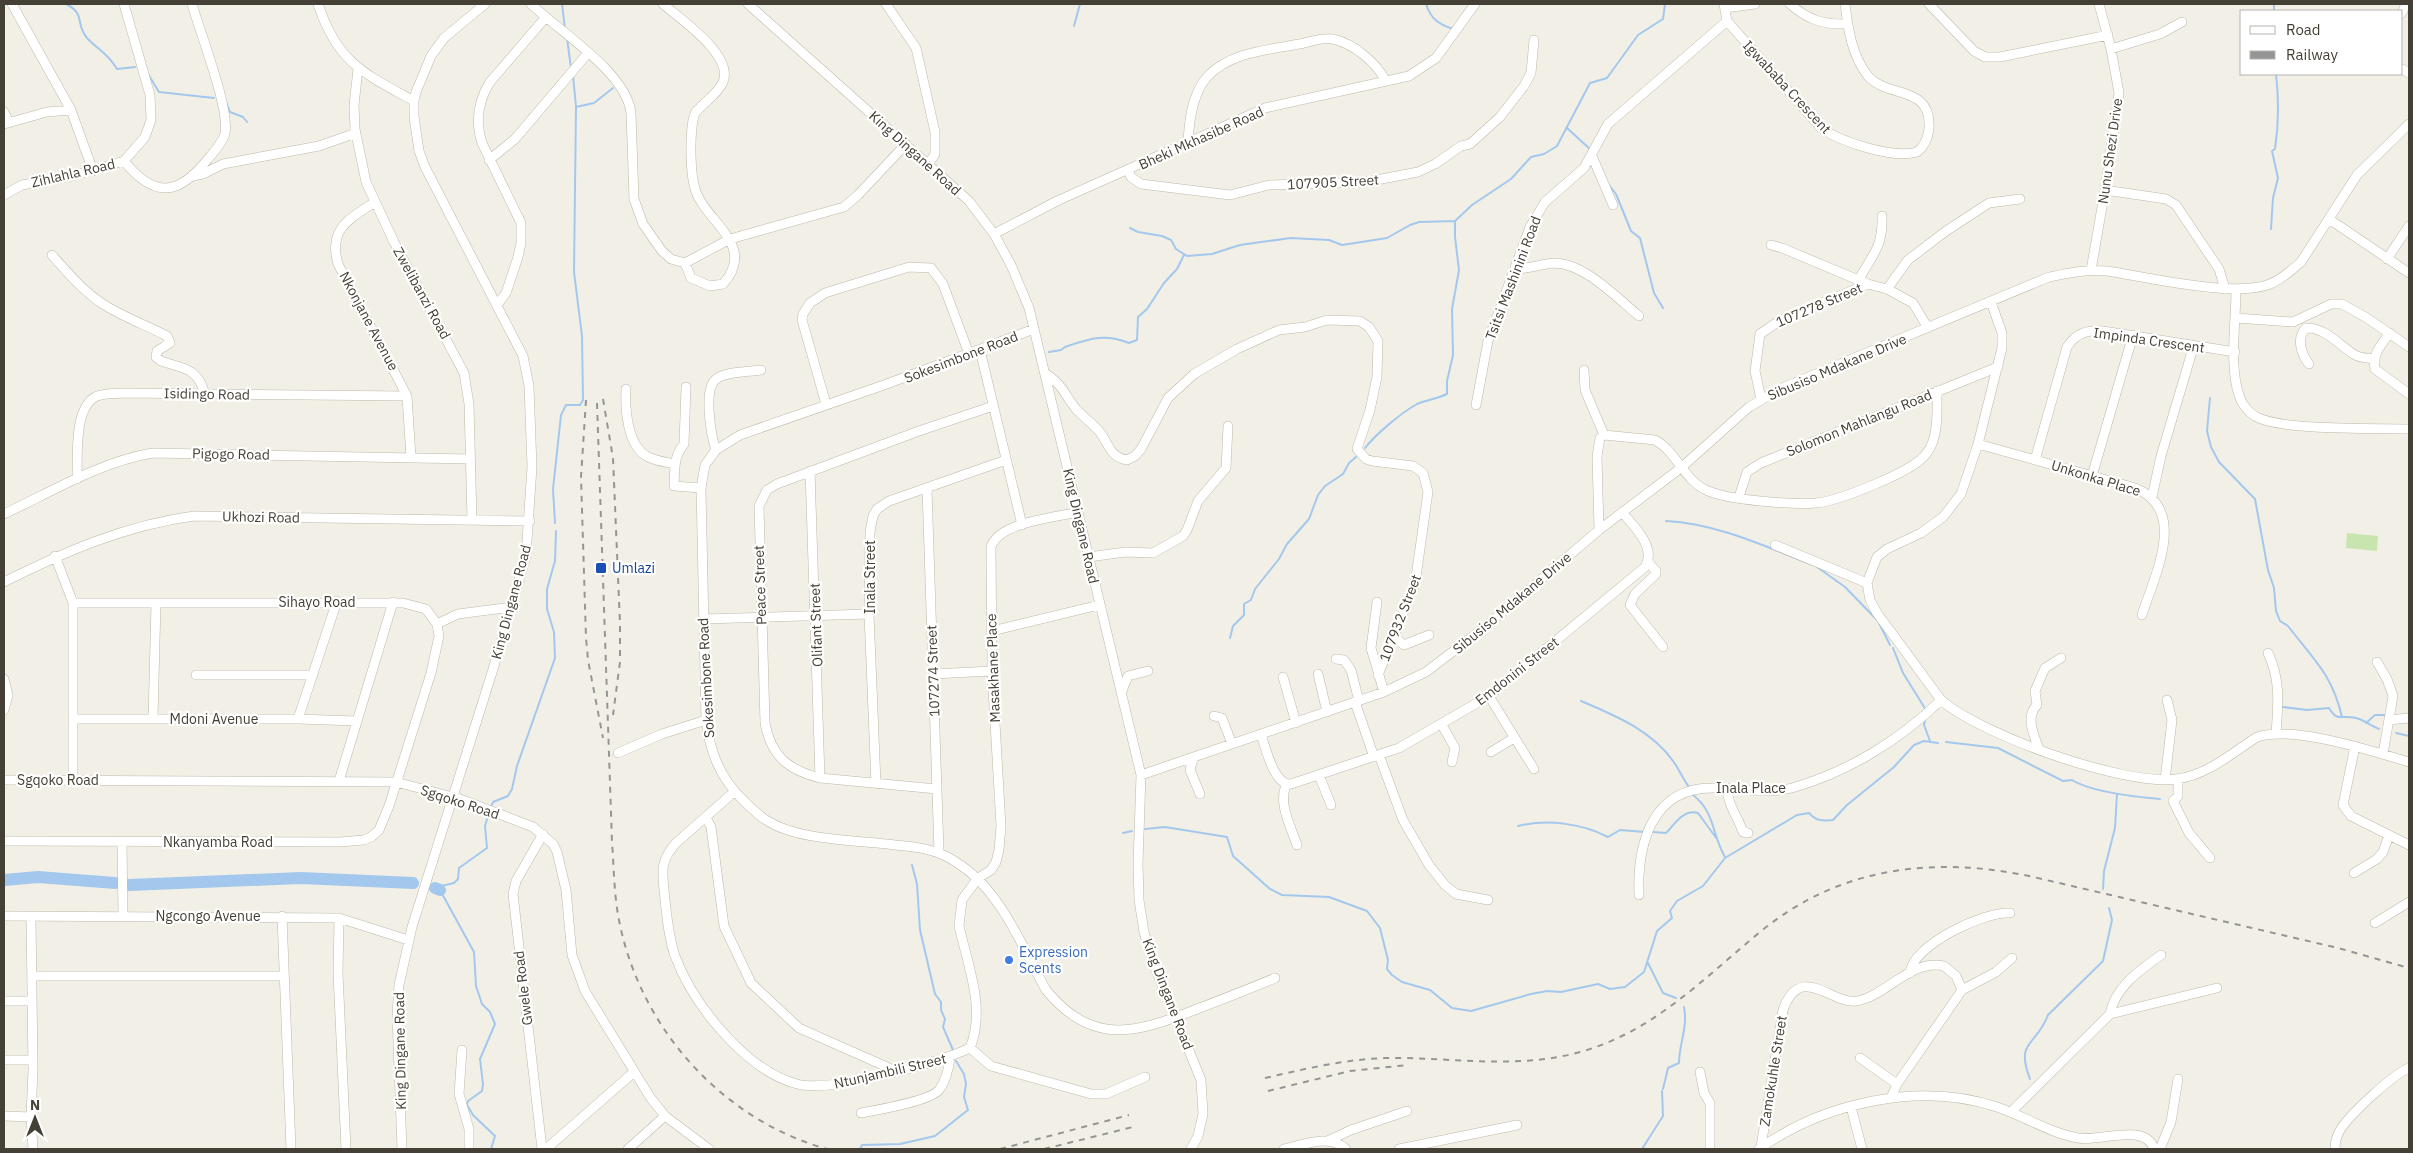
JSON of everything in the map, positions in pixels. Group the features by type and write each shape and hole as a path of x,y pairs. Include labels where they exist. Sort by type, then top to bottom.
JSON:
{"street":[{"path":"12,4 70,110 93,171"},
{"name":"Zihlahla Road","path":"4,195 22,185 93,171 124,161 135,151 149,130 152,109 150,95 124,4"},
{"path":"192,4 226,116 226,129 220,143 193,176"},
{"path":"318,4 332,38 358,69 414,100"},
{"name":"King Dingane Road","path":"402,1149 397,1015 399,985 408,940 512,607 526,556 530,521 532,467 527,372 523,356 425,167 417,139 414,100 431,56 444,38 485,4"},
{"path":"531,4 616,79 630,100 634,199 637,213 662,251 671,258 686,263 730,239 844,207 858,195 906,144"},
{"path":"663,4 717,52 724,67 722,84 695,113 692,137 695,190 730,239 735,258 734,266 727,279 720,285 710,286 693,280 688,274 686,263"},
{"name":"King Dingane Road","path":"748,4 759,7 968,201 994,234 1019,283 1046,374 1099,605 1141,775 1138,864 1141,908 1154,965 1199,1073 1203,1090 1203,1114 1198,1136 1191,1149"},
{"path":"886,4 916,48 937,145 935,154 929,163"},
{"name":"Bheki Mkhasibe Road","path":"994,234 1057,201 1265,108 1410,76 1436,58 1475,4"},
{"path":"1727,21 1725,6 1755,4"},
{"path":"1790,4 1808,18 1817,22 1848,24"},
{"name":"Igwababa Crescent","path":"1727,21 1822,128 1834,137 1899,154 1917,152 1925,143 1929,130 1929,122 1924,106 1914,96 1882,87 1869,77 1857,60 1845,4"},
{"path":"1929,4 1974,51 1985,57 2000,57 2108,35"},
{"name":"Nunu Shezi Drive","path":"2091,270 2119,94 2111,48 2099,4"},
{"path":"497,305 508,288 518,257 522,235 517,211 489,160 477,123 483,93 490,82 546,17"},
{"name":"Tsitsi Mashinini Road","path":"1476,404 1488,341 1530,228 1545,202 1574,178 1592,156 1599,138 1608,124 1727,21"},
{"path":"2111,48 2160,34 2182,22"},
{"path":"1188,143 1192,111 1206,79 1220,66 1246,55 1315,40 1334,39 1372,62 1386,81"},
{"name":"107905 Street","path":"1128,170 1131,177 1141,184 1224,195 1270,185 1366,182 1411,174 1435,164 1461,146 1470,144 1494,124 1524,86 1531,73 1534,40"},
{"path":"489,160 515,140 588,53"},
{"name":"Zwelibanzi Road","path":"358,69 354,105 362,171 375,202 464,374 469,404 472,520"},
{"path":"4,112 6,123 47,112 70,110"},
{"name":"Sibusiso Mdakane Drive","path":"1141,775 1357,702 1384,692 1426,672 1761,399 1780,389 2049,277 2091,270 2225,289 2270,284 2291,271 2307,254 2357,175 2409,124"},
{"path":"124,161 148,184 172,188 193,176 203,174 223,164 319,146 356,133"},
{"path":"1592,156 1613,205"},
{"path":"2105,190 2166,199 2176,205 2219,269 2225,289"},
{"path":"1887,289 1908,260 1946,230 1989,203 2020,199"},
{"name":"Nkonjane Avenue","path":"375,202 344,223 336,238 334,248 338,264 407,396 411,458"},
{"path":"1859,280 1878,251 1883,231 1882,216"},
{"path":"2329,219 2409,273"},
{"path":"2387,259 2409,226"},
{"path":"1771,246 1791,251 1868,284"},
{"path":"52,255 68,273 103,304 143,326 167,336 169,345 157,350 156,357 161,361 196,373 204,394"},
{"path":"1515,269 1555,263 1574,266 1592,277 1639,316"},
{"path":"826,404 802,320 803,314 810,303 825,292 909,267 931,268 943,284 969,354"},
{"name":"107278 Street","path":"1761,399 1755,371 1760,334 1780,322 1868,284 1887,289 1913,304 1928,328"},
{"path":"2236,289 2234,352 2238,394 2255,416 2289,425 2409,429"},
{"path":"1991,302 2002,333 2002,348 1978,444 1961,494 1944,517 1928,528 1880,553 1871,570 1868,583 1870,600 1877,613 1941,700 1954,712 1977,724 2038,749 2104,769 2165,780 2178,779 2207,769 2257,737 2276,734 2355,746 2409,762"},
{"path":"2236,318 2293,322 2336,303 2352,308 2409,347"},
{"name":"107932 Street","path":"1046,374 1064,388 1076,410 1100,432 1110,452 1117,457 1127,460 1136,456 1141,449 1172,394 1201,369 1247,344 1288,328 1305,327 1327,320 1365,324 1377,337 1379,363 1370,410 1357,449 1366,459 1372,461 1413,466 1423,473 1427,485 1418,570 1378,675"},
{"path":"2309,364 2301,351 2302,334 2306,328 2315,329 2339,342 2356,356 2374,359"},
{"name":"Sokesimbone Road","path":"1034,329 884,385 740,435 716,450 705,465 701,488 706,720 714,757 720,772 734,792 766,820 784,829 808,835 924,848 939,852 955,861 978,878 991,892 1046,990 1058,1004 1094,1027 1128,1031 1176,1018 1275,978"},
{"name":"Impinda Crescent","path":"2036,460 2067,347 2073,337 2090,330 2133,335 2234,352"},
{"path":"2390,333 2376,352 2374,359 2377,373 2409,394"},
{"path":"2092,476 2133,335"},
{"path":"2152,497 2161,456 2194,345"},
{"path":"980,350 1022,525"},
{"name":"Solomon Mahlangu Road","path":"1739,497 1747,472 1761,463 1998,367"},
{"path":"716,450 711,430 709,394 711,385 718,377 761,370"},
{"path":"1584,370 1585,390 1604,436"},
{"path":"686,387 684,444 679,451 675,464 674,486 701,488"},
{"path":"626,389 626,422 642,453 653,459 675,464"},
{"path":"1599,530 1597,456 1600,438 1604,436 1655,440 1698,486 1705,490 1739,497 1798,504 1822,502 1906,471 1918,463 1929,450 1935,429 1938,391"},
{"name":"Isidingo Road","path":"77,480 80,420 84,407 90,401 107,394 407,396"},
{"name":"Peace Street","path":"937,789 820,778 802,774 788,766 776,752 768,736 765,723 759,506 767,490 776,484 919,431 994,406"},
{"path":"1089,557 1125,552 1152,553 1167,547 1183,536 1198,501 1228,463 1228,426"},
{"name":"Unkonka Place","path":"1978,444 2144,491 2152,497 2164,522 2166,536 2142,615"},
{"name":"Pigogo Road","path":"4,514 104,467 134,456 152,454 470,459"},
{"name":"Inala Street","path":"876,784 870,614 870,532 873,516 877,509 889,501 928,489 1006,460"},
{"name":"Olifant Street","path":"810,472 820,778"},
{"name":"107274 Street","path":"928,489 939,852"},
{"name":"Masakhane Place","path":"978,878 991,870 996,862 1001,826 992,671 991,548 997,535 1003,531 1078,512"},
{"path":"1622,512 1646,544 1649,552 1648,562 1656,571 1656,574 1630,599 1630,605 1664,647"},
{"name":"Ukhozi Road","path":"4,582 55,556 93,541 166,521 194,516 530,521"},
{"path":"1775,545 1868,583"},
{"path":"55,556 73,603 73,779"},
{"name":"Emdonini Street","path":"1287,784 1376,756 1410,742 1489,696 1611,597 1648,562"},
{"path":"298,719 337,601"},
{"path":"339,782 393,602"},
{"name":"Sihayo Road","path":"73,603 393,602 416,605 426,609 438,624"},
{"path":"1378,602 1371,648 1384,692"},
{"path":"153,719 156,603"},
{"path":"992,631 1099,605"},
{"path":"396,782 431,673 439,636 438,624 458,614 512,607"},
{"path":"703,619 870,614"},
{"path":"1392,636 1407,645 1429,635"},
{"path":"2268,653 2276,669 2278,685 2276,734"},
{"path":"2038,749 2031,716 2036,705 2035,691 2045,668 2061,658"},
{"path":"1336,659 1344,660 1351,670 1357,702 1376,756 1403,820 1429,865 1445,886 1456,894 1488,900"},
{"path":"2379,664 2392,693 2383,754"},
{"path":"933,674 992,671"},
{"path":"1121,693 1128,676 1148,671"},
{"path":"1318,674 1328,712"},
{"path":"196,675 313,675"},
{"path":"1283,677 1296,723"},
{"path":"4,679 8,695 4,710"},
{"path":"1489,696 1534,769"},
{"name":"Inala Place","path":"1639,895 1640,861 1650,825 1664,806 1679,794 1700,788 1783,790 1826,776 1864,758 1922,719 1941,700"},
{"path":"2165,780 2172,720 2167,700"},
{"path":"1214,716 1222,718 1232,744"},
{"path":"2389,720 2409,718"},
{"name":"Mdoni Avenue","path":"73,719 298,719 356,721"},
{"path":"618,753 662,734 706,720"},
{"path":"1442,724 1455,748 1452,762"},
{"path":"1261,735 1274,771 1279,779 1287,784 1283,792 1283,800 1297,845"},
{"path":"1491,752 1514,738"},
{"path":"2355,746 2343,804 2351,816 2409,845"},
{"path":"1193,758 1190,770 1200,794"},
{"path":"1319,775 1331,805"},
{"path":"2178,779 2178,796 2174,801 2189,833 2210,858"},
{"name":"Sgqoko Road","path":"4,780 396,782 452,797 534,827 553,844 559,860 566,890 572,955 577,974 585,991 650,1097 665,1116 709,1149"},
{"name":"Nkanyamba Road","path":"4,841 340,842 364,840 371,838 378,830 389,806 396,782"},
{"path":"1726,788 1728,804 1737,815 1743,832 1748,833"},
{"name":"Ntunjambili Street","path":"734,792 667,853 662,869 668,928 676,958 712,1021 763,1068 776,1076 808,1086 837,1084 896,1071 950,1057 970,1048"},
{"path":"706,818 711,827 724,926 751,983 799,1028 896,1071"},
{"name":"Gwele Road","path":"542,1149 513,894 516,880 543,834"},
{"path":"2354,873 2383,852 2389,835"},
{"path":"122,842 123,916"},
{"path":"978,878 962,900 959,915 959,926 978,1010 977,1024 970,1048 991,1066 1091,1094 1106,1094 1146,1076"},
{"path":"2375,923 2409,902"},
{"path":"1910,973 1911,964 1917,956 1945,936 1985,916 2010,913"},
{"name":"Ngcongo Avenue","path":"4,916 282,916 339,918 408,940"},
{"path":"282,916 291,1149"},
{"path":"31,917 33,1060 31,1117 33,1149"},
{"path":"339,918 338,973 346,1149"},
{"path":"2110,1014 2113,1001 2120,990 2135,975 2161,955"},
{"path":"1891,1098 1898,1084 1962,990 1996,972 2012,958"},
{"name":"Zamokuhle Street","path":"1760,1148 1782,1010 1788,998 1796,991 1806,987 1826,990 1840,998 1856,1001 1870,997 1910,973 1926,966 1944,966 1956,976 1962,990"},
{"path":"32,976 283,976"},
{"path":"2011,1112 2110,1014 2136,1006 2217,988"},
{"path":"4,1001 32,1001"},
{"path":"462,1050 459,1094 469,1130 469,1149"},
{"path":"861,1113 889,1108 934,1094 941,1088 950,1057"},
{"path":"1860,1058 1898,1084"},
{"path":"4,1060 33,1060"},
{"path":"2335,1149 2336,1137 2343,1125 2396,1075 2409,1068"},
{"path":"546,1149 634,1072"},
{"path":"1700,1072 1704,1093 1710,1103 1710,1149"},
{"path":"2160,1149 2171,1122 2178,1079"},
{"path":"1760,1148 1800,1125 1826,1114 1891,1098 1962,1100 1996,1106 2077,1138 2140,1135 2150,1141 2154,1149"},
{"path":"1851,1107 1862,1149"},
{"path":"1284,1149 1327,1141 1351,1130 1407,1111"},
{"path":"4,1116 31,1117"},
{"path":"628,1149 665,1116"},
{"path":"1399,1149 1517,1125"},
{"path":"1327,1141 1338,1144 1346,1149"}],"green space":[{"path":"2347,533 2378,536 2377,551 2346,548"}],"waterway":[{"path":"66,4 78,15 83,33 106,55 117,69 135,67"},
{"path":"562,4 565,29"},
{"path":"1074,26 1080,4"},
{"path":"1426,4 1430,14 1436,20 1453,29"},
{"path":"1130,228 1138,232 1162,236 1171,240 1176,249 1187,256 1212,254 1240,245 1291,238 1329,240 1342,245 1387,238 1419,222 1455,221 1472,205 1511,179 1531,157 1544,154 1557,146 1590,83 1607,78 1638,35 1663,19 1665,4"},
{"path":"2274,4 2274,10"},
{"path":"567,38 571,68"},
{"path":"148,74 159,92 214,98"},
{"path":"555,523 553,489 561,415 566,405 580,405 583,400 582,336 574,272 576,107 573,75"},
{"path":"2271,229 2273,198 2278,178 2272,151 2275,149 2278,121 2276,75"},
{"path":"576,107 594,103 613,88"},
{"path":"225,99 230,112 243,117 247,122"},
{"path":"1567,128 1591,150"},
{"path":"1609,185 1616,194 1631,231 1640,238 1654,293 1663,308"},
{"path":"1365,448 1396,418 1417,404 1447,394 1447,381 1453,355 1452,309 1459,270 1455,222"},
{"path":"1049,352 1097,338 1112,338 1129,343 1137,340 1138,317 1147,309 1164,283 1177,269 1184,255"},
{"path":"2210,398 2207,431 2211,447 2219,462 2255,499 2268,570 2274,588 2276,611 2280,621 2288,626 2321,668 2333,689 2342,717"},
{"path":"1230,638 1233,626 1244,615 1244,604 1251,600 1255,589 1279,559 1287,544 1309,519 1318,495 1325,486 1343,474 1349,463 1356,457"},
{"path":"1666,521 1704,526 1723,531 1813,565"},
{"path":"491,807 493,802 508,796 512,789 517,766 555,658 554,632 547,609 547,589 555,561 556,531"},
{"path":"1817,567 1845,587 1878,621 1890,645"},
{"path":"1893,648 1903,673 1926,710"},
{"path":"1581,701 1643,732 1664,750 1689,787"},
{"path":"2283,707 2307,710 2329,708 2338,717 2356,718 2379,729"},
{"path":"2366,723 2375,715 2387,715"},
{"path":"1925,720 1924,725 1930,741"},
{"path":"2396,733 2409,736"},
{"path":"1145,829 1165,827 1227,837 1233,856 1270,889 1282,895 1329,897 1367,911 1380,928 1388,960 1387,969 1392,975 1402,982 1430,990 1452,1008 1471,1011 1547,991 1561,992 1598,984 1610,989 1625,987 1644,972 1657,931 1672,918 1670,911 1677,901 1703,886 1725,858 1797,815 1809,813 1819,820 1833,820 1847,805 1894,767 1914,745 1924,741 1938,743"},
{"path":"1946,742 1998,748 2063,781 2072,780 2091,788 2114,793 2160,799"},
{"path":"1692,794 1705,808 1725,857"},
{"path":"2103,889 2104,871 2115,828 2117,794"},
{"path":"1653,832 1666,833 1680,818 1693,812 1698,813 1717,839"},
{"path":"488,816 485,826 487,848 459,868 458,879 454,883 441,886 440,890 474,952 476,986 482,1004 490,1012 495,1024 480,1059 482,1091 468,1101 467,1105 473,1115 495,1136 491,1149"},
{"path":"1518,826 1540,823 1564,824 1587,828 1608,837 1620,830 1645,832"},
{"path":"1123,833 1132,831"},
{"path":"912,865 917,884 920,930 935,994 941,1002 941,1010 945,1019 943,1027 953,1050"},
{"path":"4,880 38,877 115,883"},
{"path":"129,885 301,878 413,883"},
{"path":"435,888 440,890"},
{"path":"2030,1079 2025,1057 2029,1044 2048,1015 2103,961 2112,920 2109,908"},
{"path":"1648,963 1663,993 1676,998"},
{"path":"1663,1089 1668,1068 1679,1063 1685,1022 1684,1007"},
{"path":"860,1149 862,1145 900,1144 935,1136 968,1110 964,1097 966,1084 964,1074 956,1061"},
{"path":"1642,1149 1663,1116 1662,1091"}],"railway":[{"path":"603,399 613,458 620,624 620,662 613,715"},
{"path":"586,400 581,477 586,638 588,660 603,738"},
{"path":"597,403 615,894 620,925 631,964 647,1000 668,1034 693,1066 722,1093 754,1117 789,1135 827,1149"},
{"path":"1265,1078 1356,1060 1411,1058 1508,1062 1556,1057 1580,1052 1606,1043 1654,1018 1790,910 1822,893 1854,880 1888,872 1922,868 1957,867 2029,876 2338,948 2409,968"},
{"path":"1268,1091 1350,1071 1408,1065"},
{"path":"1000,1149 1129,1115"},
{"path":"1044,1149 1133,1127"}],"place":[{"name":"Umlazi","path":"601,568"},
{"name":"Expression Scents","path":"1009,960"}]}
